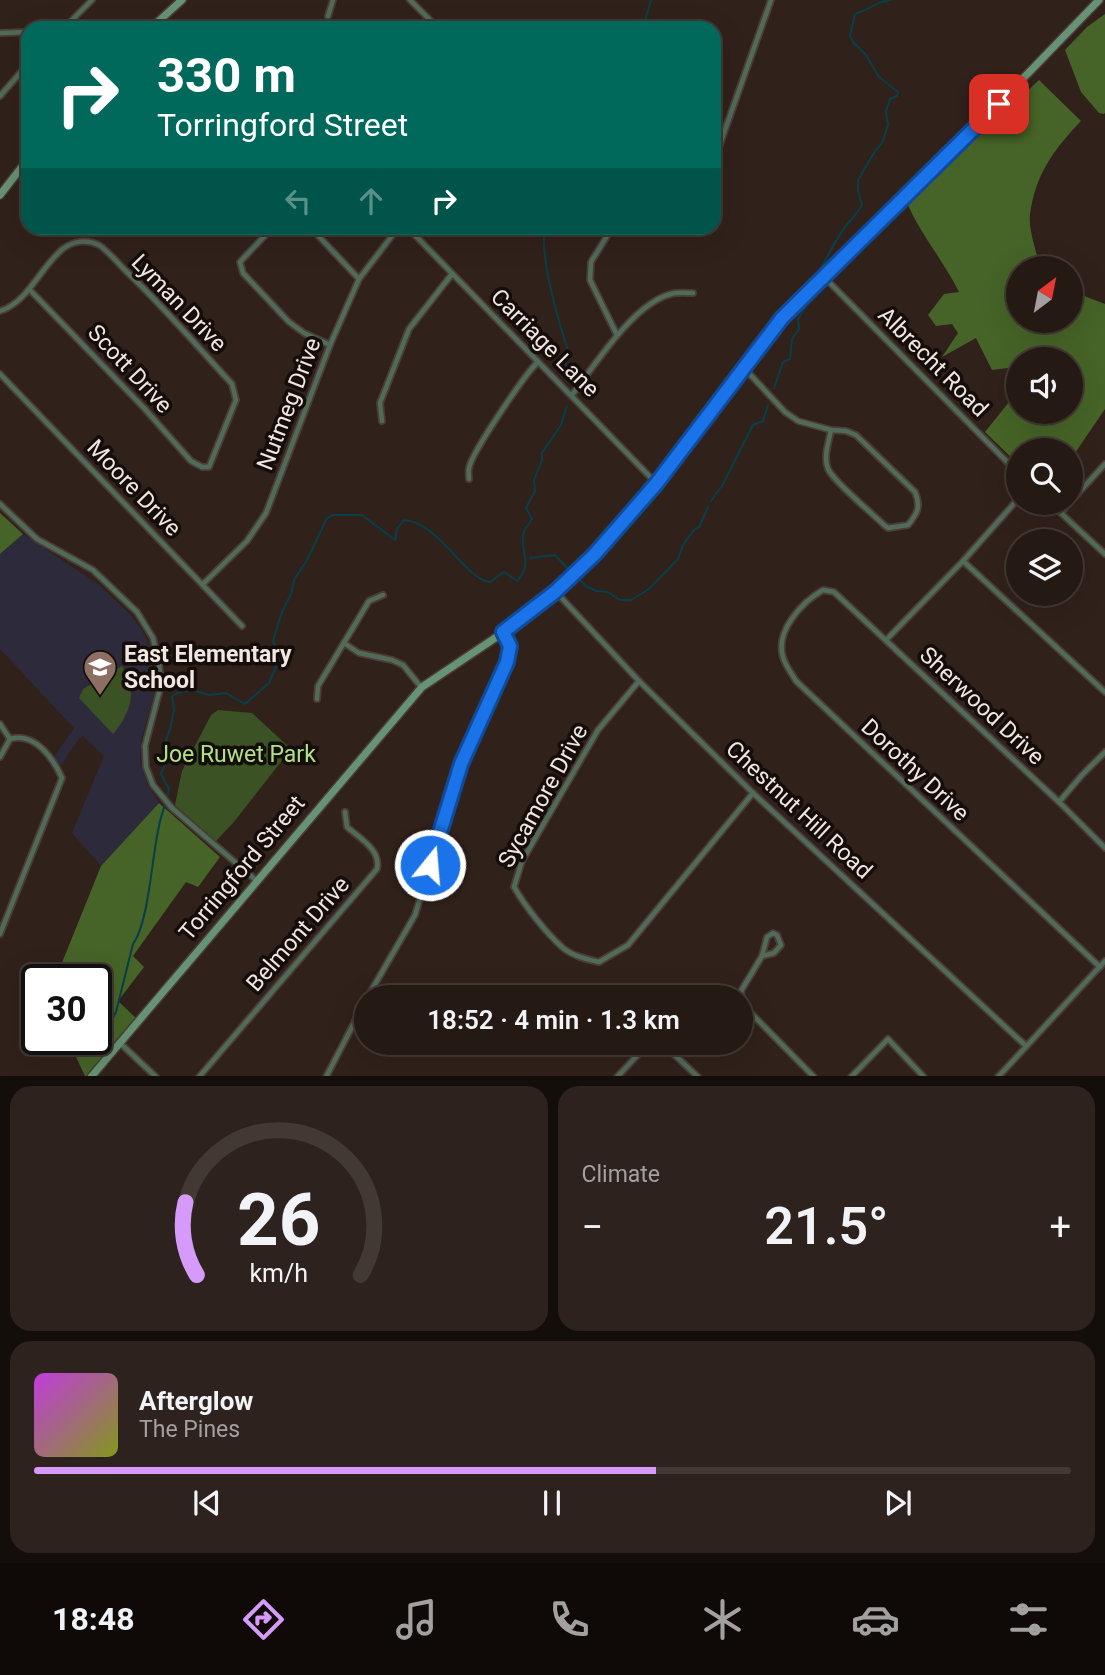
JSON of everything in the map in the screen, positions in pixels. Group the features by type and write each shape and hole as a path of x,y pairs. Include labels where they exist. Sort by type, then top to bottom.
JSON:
{"main road":[{"path":"159,21 182,0"},
{"name":"Torringford Street","path":"91,1076 422,687 503,632 575,574 656,484 782,318 982,121 1099,0"},
{"path":"0,195 21,168"}],"street":[{"path":"71,21 92,0"},
{"path":"328,16 333,0"},
{"path":"410,0 431,21"},
{"path":"721,141 771,0"},
{"path":"0,33 21,32"},
{"path":"0,96 21,72"},
{"path":"265,235 240,262 243,273 289,322 304,333 330,345"},
{"path":"318,235 359,279"},
{"name":"Nutmeg Drive","path":"203,584 247,541 266,513 330,345 359,279 393,235"},
{"name":"Carriage Lane","path":"415,235 656,484"},
{"path":"608,235 591,262 590,280 617,335"},
{"name":"Lyman Drive","path":"0,311 6,310 29,289 61,250 71,243 81,241 99,245 138,282 232,384 236,392 236,400 209,467"},
{"path":"382,421 380,403 409,329 452,274"},
{"name":"Albrecht Road","path":"819,280 1006,461"},
{"name":"Scott Drive","path":"29,289 144,408 191,461 202,467 209,467"},
{"path":"572,395 617,335 644,308 670,294 693,293"},
{"path":"469,478 469,466 482,443 529,370 538,362"},
{"path":"745,369 785,412 798,421 856,435 915,492 920,502 917,514 908,525 888,528 835,478 828,469 826,453 831,430"},
{"name":"Moore Drive","path":"0,374 242,626"},
{"path":"1083,488 1105,464"},
{"path":"0,504 37,539 93,570 137,612 153,638 161,685 145,746 146,767 153,785 172,808 257,881"},
{"path":"886,639 963,561 1006,513"},
{"path":"1062,515 1105,554"},
{"path":"963,561 1105,692"},
{"name":"Dorothy Drive","path":"834,592 822,590 815,594 787,625 782,639 782,656 796,681 1100,967"},
{"name":"Chestnut Hill Road","path":"555,592 639,681 753,793 1026,1046"},
{"name":"Sherwood Drive","path":"834,592 1105,848"},
{"path":"317,699 318,686 369,601 383,595"},
{"path":"374,985 415,915 461,764 507,662 510,646 503,632"},
{"path":"344,643 359,653 404,665 422,687"},
{"name":"Sycamore Drive","path":"639,681 598,730 517,873 514,887 521,899 564,948 581,958 599,962 628,945 753,793"},
{"path":"0,724 10,739"},
{"path":"0,757 10,739 29,739 55,763 62,778 0,934"},
{"path":"1059,802 1105,752"},
{"name":"Belmont Drive","path":"200,1076 377,869 379,860 375,852 347,827 345,812"},
{"path":"762,956 778,949 780,945 777,935 773,933 766,937 762,956 741,991 743,1005 814,1076"},
{"path":"998,1076 1105,961"},
{"path":"326,1076 354,1022"},
{"path":"851,1076 888,1039 924,1076"},
{"path":"120,1043 156,1076"},
{"path":"617,1076 637,1055"},
{"path":"676,1055 698,1076"}],"shaded area":[{"name":"East Elementary School","path":"23,534 98,584 129,613 142,630 150,647 155,692 141,740 140,762 148,785 159,803 101,866 72,833 104,756 82,735 61,765 54,757 74,728 0,649 0,554"}],"green space":[{"path":"1105,14 1104,114 1099,113 1081,92 1065,50 1087,27"},
{"path":"1039,80 1081,121 1047,164 1036,187 1030,227 1037,256 1006,256 1006,333 1083,333 1083,296 1105,304 1105,409 1083,441 1083,438 1006,438 1006,452 985,432 1006,406 1006,424 1083,424 1083,347 1006,347 1006,368 992,370 976,338 942,357 958,333 952,324 936,326 928,315 944,294 959,292 907,203"},
{"path":"0,513 23,534 0,554"},
{"path":"122,666 130,684 130,701 124,718 113,734 79,698 83,689"},
{"name":"Joe Ruwet Park","path":"218,710 252,713 291,749 216,841 175,805 182,771 211,715"},
{"path":"159,803 220,857 198,887 186,882 133,956 144,967 118,1001 140,1022 112,1055 112,964 61,964 101,866"},
{"path":"75,1055 112,1055 94,1076 85,1076"}],"waterway":[{"path":"645,21 651,0"},
{"path":"817,281 835,242 862,205 858,180 882,143 888,125 886,111 890,99 897,96 898,92 879,77 866,55 853,42 850,36 855,14 891,0"},
{"path":"544,235 547,272 569,353 565,361 570,377"},
{"path":"774,388 783,362 790,359 792,339 799,329 798,319 818,287"},
{"path":"711,501 723,484 753,425 763,421 768,405"},
{"path":"112,1019 133,944 143,920 160,821 169,789 161,774 168,757 166,740 174,710 172,697 177,693 192,690 210,695 226,693 245,704 269,683 280,657 273,641 294,580 327,518 333,515 362,515 395,540 397,529 404,520 416,523 440,540 481,579 490,582 504,572 517,581 525,564 523,535 532,519 526,508 535,491 534,480 542,453 561,425 567,406"},
{"path":"577,577 596,591 608,592 620,600 631,600 649,589 678,559 683,545 699,527 708,507"},
{"path":"530,558 555,555 570,571"}],"place":[{"name":"East Elementary School","path":"100,697"}],"route":[{"path":"430,865 461,764 507,662 510,646 503,632 555,592 595,554 656,484 782,318 999,104"}]}
